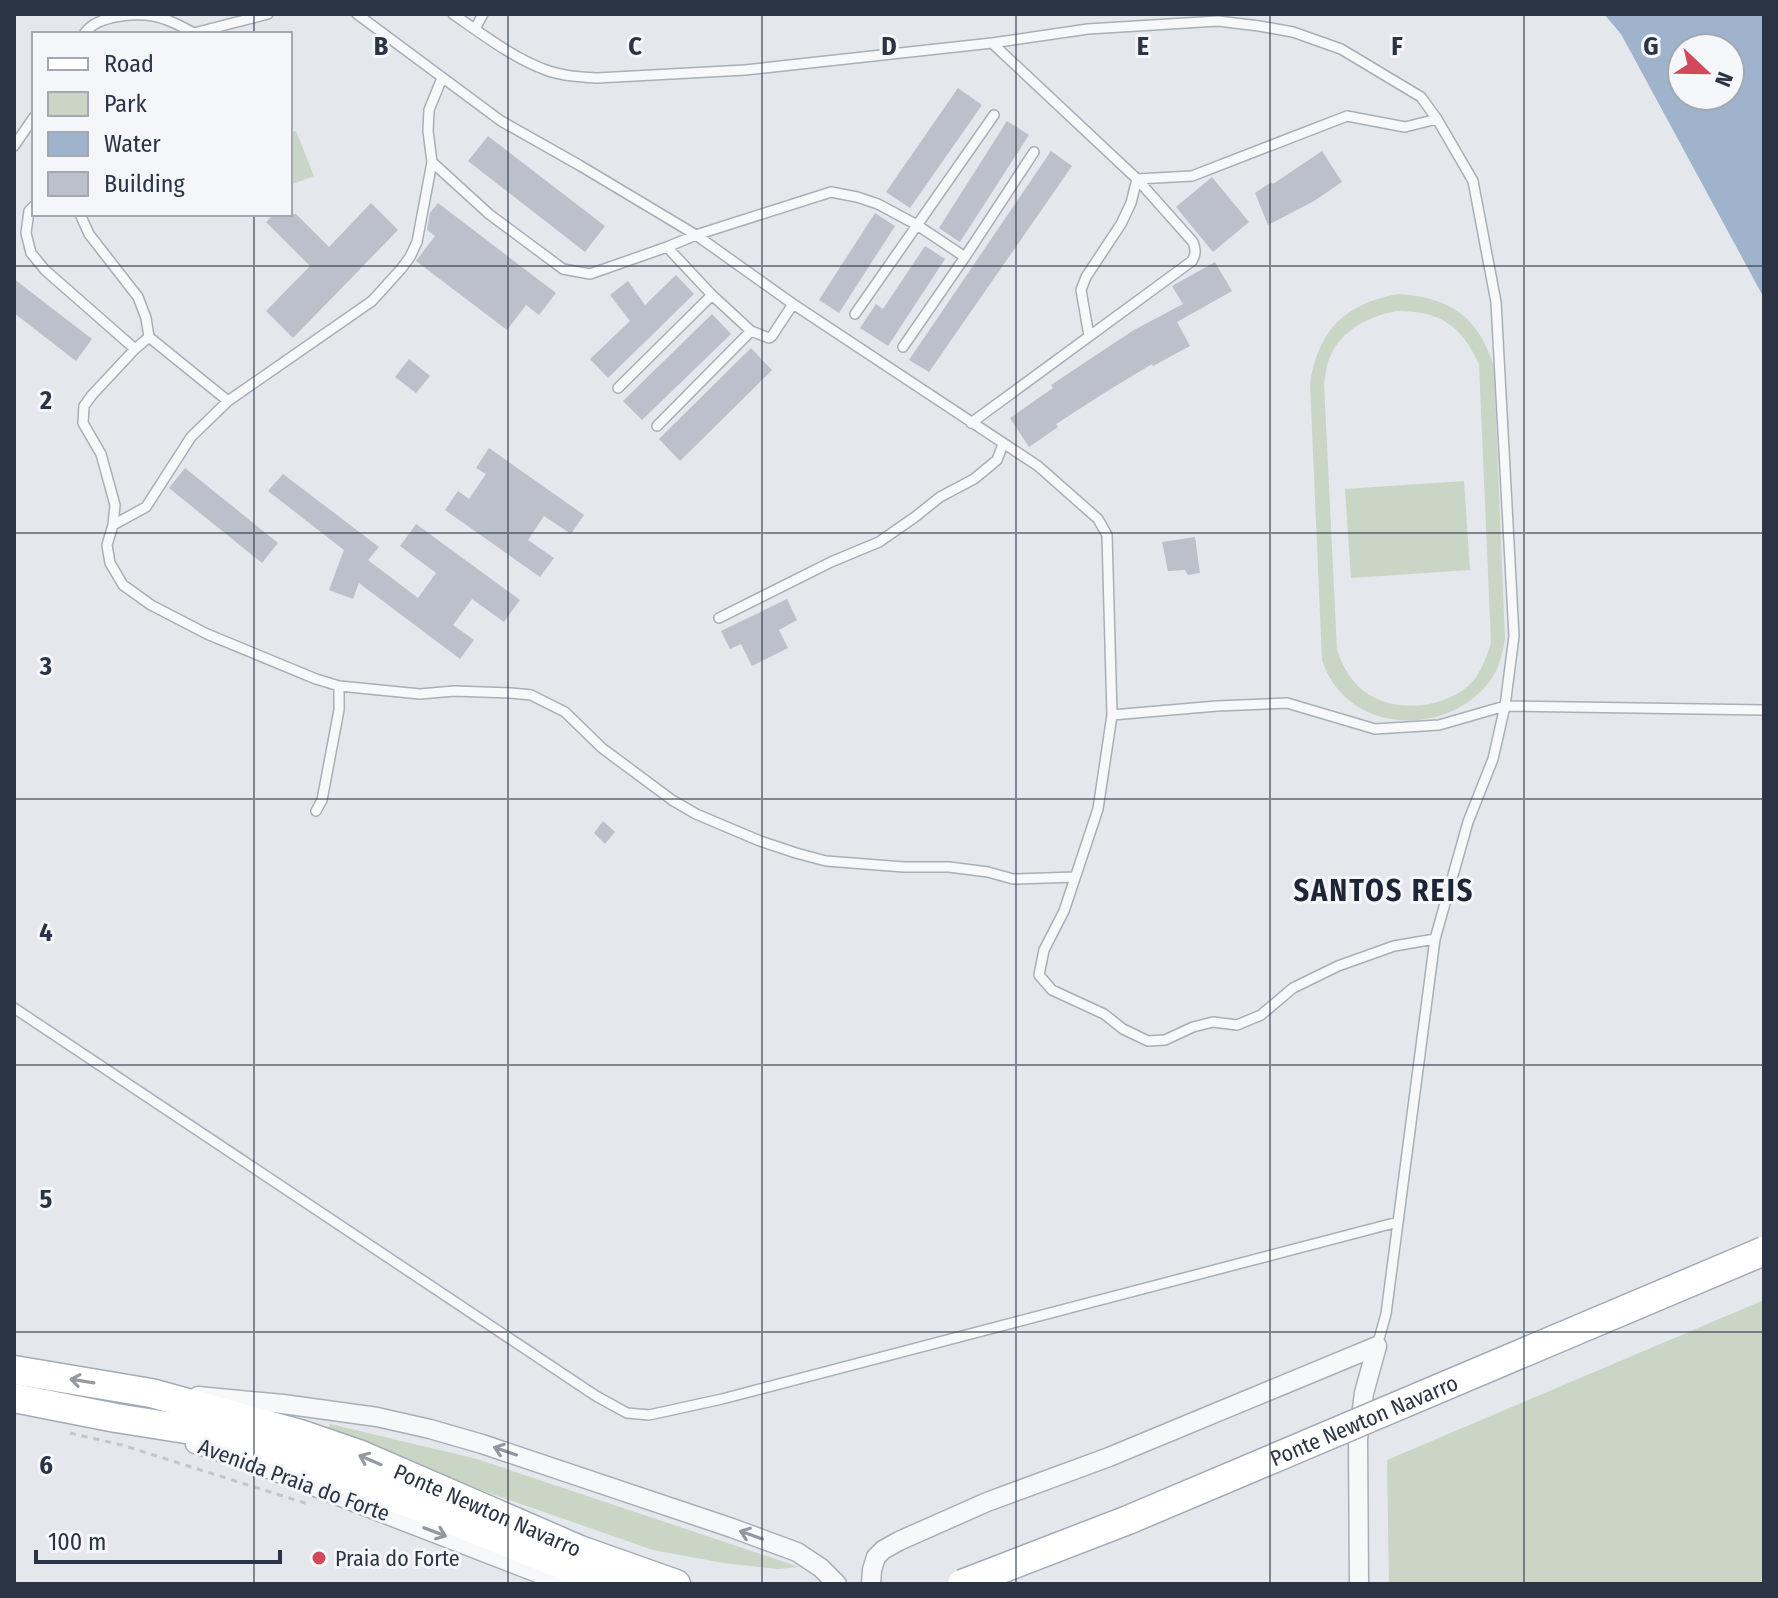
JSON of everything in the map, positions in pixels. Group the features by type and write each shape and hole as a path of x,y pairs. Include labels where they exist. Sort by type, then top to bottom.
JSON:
{"main road":[{"name":"Ponte Newton Navarro","path":"962,1584 1128,1520 1764,1251"},
{"name":"Ponte Newton Navarro","path":"1006,1584 1764,1263"},
{"path":"14,1370 151,1393 296,1445"},
{"path":"14,1400 296,1445"},
{"name":"Ponte Newton Navarro","path":"296,1445 568,1567 616,1584"},
{"name":"Ponte Newton Navarro","path":"296,1445 361,1455 580,1550 676,1584"}],"street":[{"path":"871,1584 876,1557 899,1541 987,1502 1109,1457 1377,1346"},
{"path":"1359,1584 1358,1439 1364,1393 1377,1346"},
{"path":"151,1393 283,1404 377,1417 443,1433 797,1552 821,1568 837,1584"},
{"name":"Avenida Praia do Forte","path":"14,1400 31,1409 187,1442 243,1459 566,1584"}],"lane":[{"path":"200,32 268,14"},
{"path":"357,14 501,121 696,235 793,304 1038,466 1098,519 1107,535 1112,715 1098,809 1064,911 1044,950 1039,975 1052,990 1104,1014 1123,1029 1148,1041 1165,1040 1213,1022 1237,1025 1261,1015 1293,988 1338,966 1394,946 1435,939"},
{"path":"453,14 519,56 547,70 578,77 745,70 992,43 1088,29 1218,21 1293,32 1341,49 1421,97 1437,119 1473,181 1496,302 1514,636 1505,706 1493,759 1456,857 1435,939 1386,1314 1377,1346"},
{"path":"475,29 483,14"},
{"path":"85,32 88,27 116,16 135,15 161,17 188,32"},
{"path":"971,423 1192,261 1196,255 1193,242 1137,179 992,43"},
{"path":"113,525 146,507 191,437 228,401 372,301 410,257 417,242 432,162 429,110 442,78"},
{"path":"855,314 994,115"},
{"path":"1137,179 1192,176 1347,116 1405,127 1437,119"},
{"path":"14,146 32,120"},
{"path":"903,347 1034,152"},
{"path":"432,162 489,214 563,269 590,274 696,235 831,192 878,204 965,257"},
{"path":"1089,336 1081,290 1086,277 1121,224 1137,179"},
{"path":"32,208 26,233 31,253 45,270 135,349"},
{"path":"81,216 89,234 138,297 149,337 228,401"},
{"path":"667,247 751,331 769,338 793,304"},
{"path":"618,388 712,295"},
{"path":"657,426 751,331"},
{"path":"149,337 92,395 84,406 83,423 101,454 115,505 107,545 110,563 123,585 151,605 207,634 339,686 420,694 465,691 531,695 565,712 602,748 643,780 696,814 760,841 826,861 949,867 1013,879 1075,877"},
{"path":"719,618 831,562 879,542 940,497 974,479 997,460 1003,444"},
{"path":"316,811 322,800 339,710 339,686"},
{"path":"1112,715 1287,703 1375,729 1439,725 1505,706 1764,710"},
{"path":"14,1008 596,1396 627,1413 649,1415 722,1399 1398,1222"}],"path":[{"path":"60,1431 122,1445 310,1505"}],"green space":[{"path":"296,131 314,176 292,184 292,132"},
{"path":"1398,294 1447,305 1471,323 1488,350 1494,367 1504,646 1491,680 1468,702 1445,714 1421,720 1396,720 1372,714 1351,702 1334,684 1322,660 1310,383 1314,364 1328,334 1349,312 1379,298","holes":["1397,311 1437,317 1447,323 1465,339 1479,364 1491,643 1482,666 1468,686 1446,699 1406,706 1380,700 1362,690 1349,675 1337,650 1324,383 1330,357 1349,332 1376,316"]},
{"path":"1464,481 1470,570 1351,578 1345,489"},
{"path":"1764,1300 1764,1584 1389,1584 1387,1460"},
{"path":"330,1424 477,1459 799,1567 778,1569 723,1563 653,1550 478,1489 328,1430"}],"water":[{"path":"1604,14 1764,14 1764,298 1621,34"}],"building":[{"path":"958,88 982,105 910,208 886,192"},
{"path":"1007,121 1029,135 960,242 939,228"},
{"path":"488,136 605,226 585,252 468,161"},
{"path":"1051,151 1072,166 929,372 909,360"},
{"path":"1322,151 1342,182 1268,225 1255,193"},
{"path":"1212,177 1249,222 1213,252 1176,207"},
{"path":"371,203 398,230 293,338 266,311 310,266 266,222 272,216 296,214 329,247"},
{"path":"438,203 556,293 539,315 526,305 507,330 416,261 435,236 427,230 430,213"},
{"path":"875,213 895,226 839,313 819,300"},
{"path":"925,246 945,259 888,346 860,328 876,304 883,309"},
{"path":"1215,262 1232,291 1177,322 1190,346 1109,390 1056,424 1058,427 1029,447 1010,418 1053,388 1051,385 1134,330 1183,304 1172,286"},
{"path":"676,275 694,294 608,378 590,359 630,321 610,295 628,281 645,305"},
{"path":"14,279 92,339 76,361 14,313"},
{"path":"712,314 731,334 642,420 623,401"},
{"path":"751,348 772,370 680,461 659,439"},
{"path":"409,359 430,376 416,393 395,377"},
{"path":"489,448 584,515 571,534 544,516 528,540 554,558 540,577 445,510 458,491 469,499 486,474 476,468"},
{"path":"185,468 278,543 262,563 169,488"},
{"path":"283,474 379,547 368,560 418,598 436,573 400,546 416,524 520,600 504,622 472,599 453,625 474,640 460,659 359,583 353,599 329,590 344,550 268,491"},
{"path":"1195,537 1200,573 1188,575 1185,570 1168,571 1162,542"},
{"path":"787,599 797,620 779,630 788,648 752,666 741,644 730,649 721,631"},
{"path":"603,821 615,832 605,844 594,833"}],"place":[{"name":"Praia do Forte","path":"319,1558"}],"district":[{"name":"SANTOS REIS","path":"1384,891"}]}
